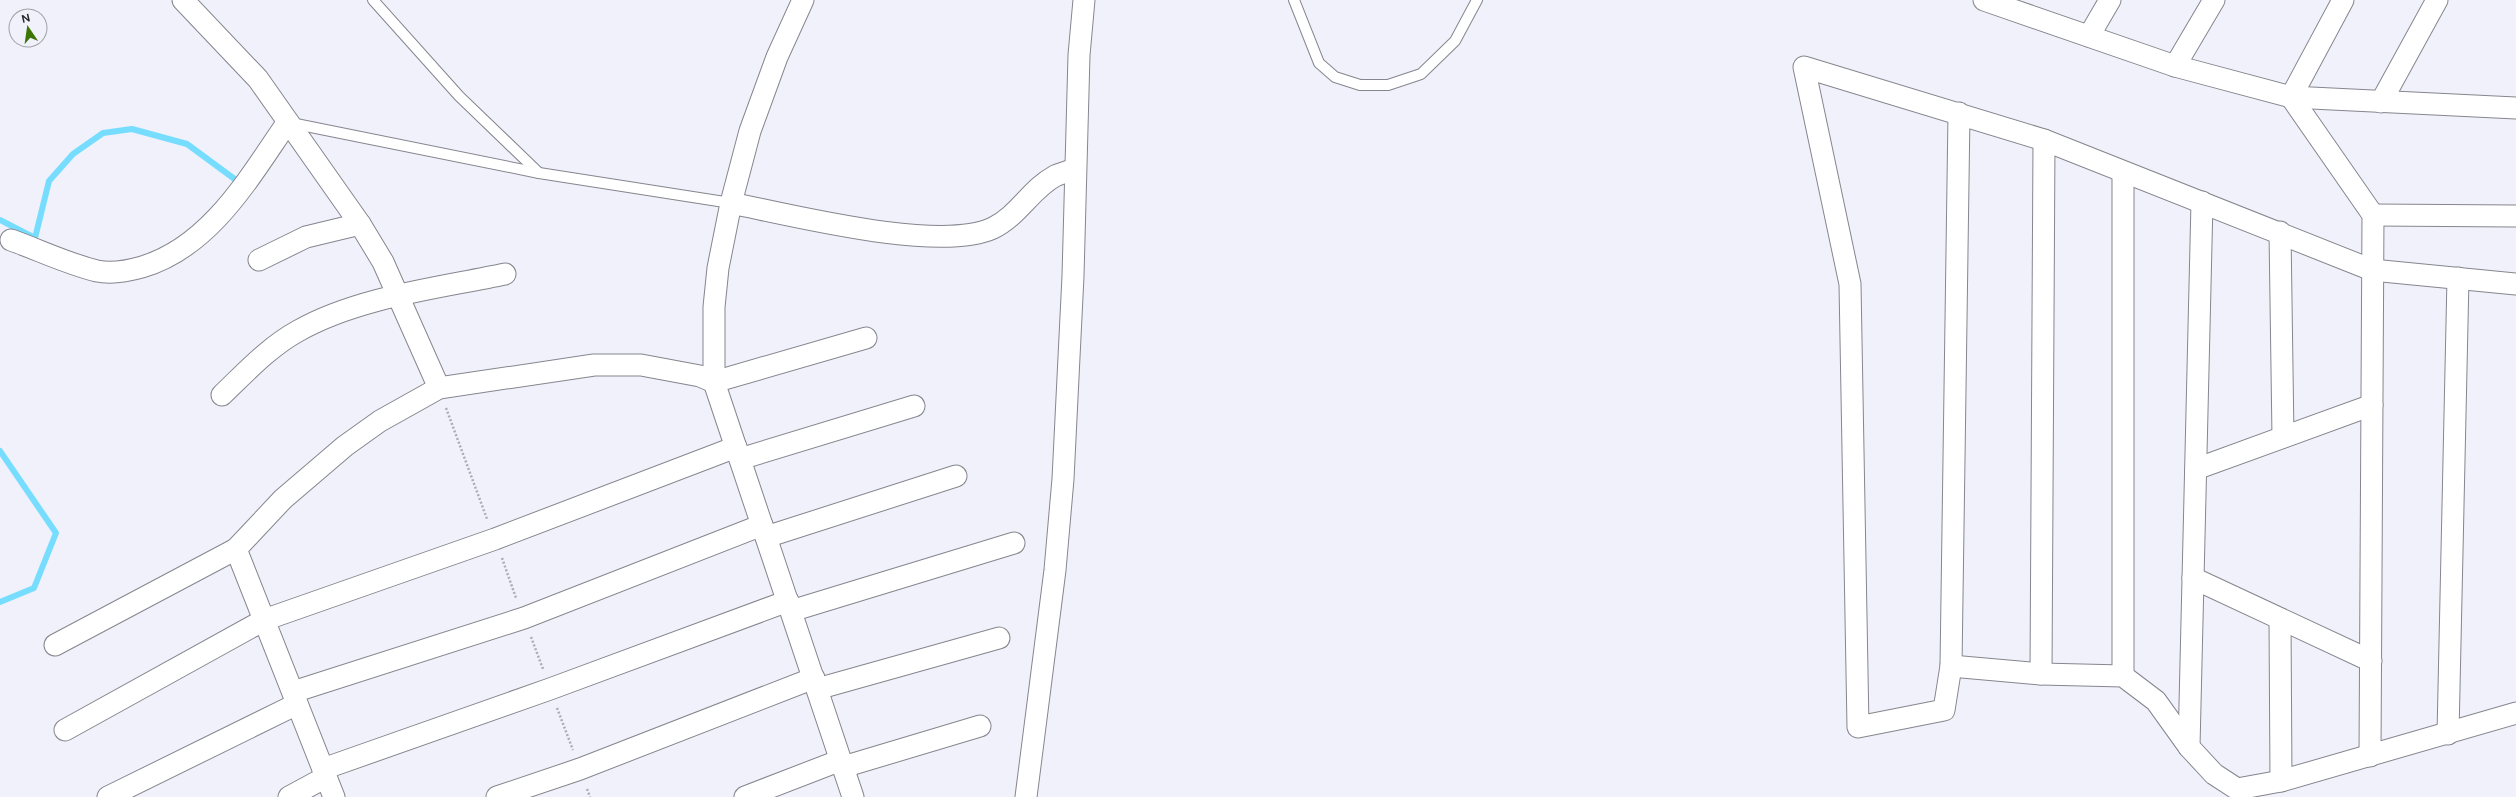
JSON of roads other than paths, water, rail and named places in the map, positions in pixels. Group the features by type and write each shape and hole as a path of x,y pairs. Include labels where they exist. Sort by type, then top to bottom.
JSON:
{"street":[{"path":"183,0 258,80 360,224 383,262 439,388"},
{"path":"803,0 777,57 750,130 732,203 718,268 714,307 714,382 853,797"},
{"path":"1026,797 1055,570 1063,479 1075,169 1084,0"},
{"path":"1984,0 2007,4 2089,36 2175,66 2291,97 2516,108"},
{"path":"2089,36 2110,0"},
{"path":"2175,66 2214,0"},
{"path":"2291,97 2343,0"},
{"path":"2381,102 2437,0"},
{"path":"1959,113 1951,666 1944,710 1858,727 1850,284 1804,67 1959,113 2044,140 2280,232 2372,270 2516,284"},
{"path":"2291,97 2373,216 2370,756"},
{"path":"11,240 97,271 118,272 158,262 190,244 238,193 287,123"},
{"path":"2041,674 2044,140"},
{"path":"732,203 896,234 941,236 970,234 992,229 1014,216 1055,176 1075,169"},
{"path":"2123,172 2124,676"},
{"path":"2189,747 2202,202"},
{"path":"2373,216 2516,216"},
{"path":"260,260 306,237 360,224"},
{"path":"2280,232 2283,436"},
{"path":"222,395 265,354 298,331 364,303 505,274"},
{"path":"2448,734 2458,278"},
{"path":"55,645 236,549 283,499 345,446 380,420 439,388 594,366 641,365 700,376 714,382 866,338"},
{"path":"2196,469 2283,436 2372,405"},
{"path":"65,730 264,620 738,453 914,406"},
{"path":"108,797 295,698 524,618 764,531 956,476"},
{"path":"289,797 324,773 550,689 789,606 1014,543"},
{"path":"236,549 334,797"},
{"path":"2193,578 2370,661"},
{"path":"2280,619 2281,781"},
{"path":"498,797 580,769 815,683 999,638"},
{"path":"1951,666 2041,674 2124,676 2156,701 2189,747 2214,774 2237,789 2281,781 2448,734 2516,713"},
{"path":"745,797 842,764 980,726"}],"lane":[{"path":"373,0 459,96 539,173"},
{"path":"1294,0 1319,63 1335,77 1360,85 1388,85 1421,74 1455,41 1477,0"},
{"path":"287,123 539,173 732,203"}],"waterway":[{"path":"0,220 35,238 49,181 73,154 103,133 132,129 187,144 240,183"},
{"path":"0,451 56,533 34,588 0,602"}]}
